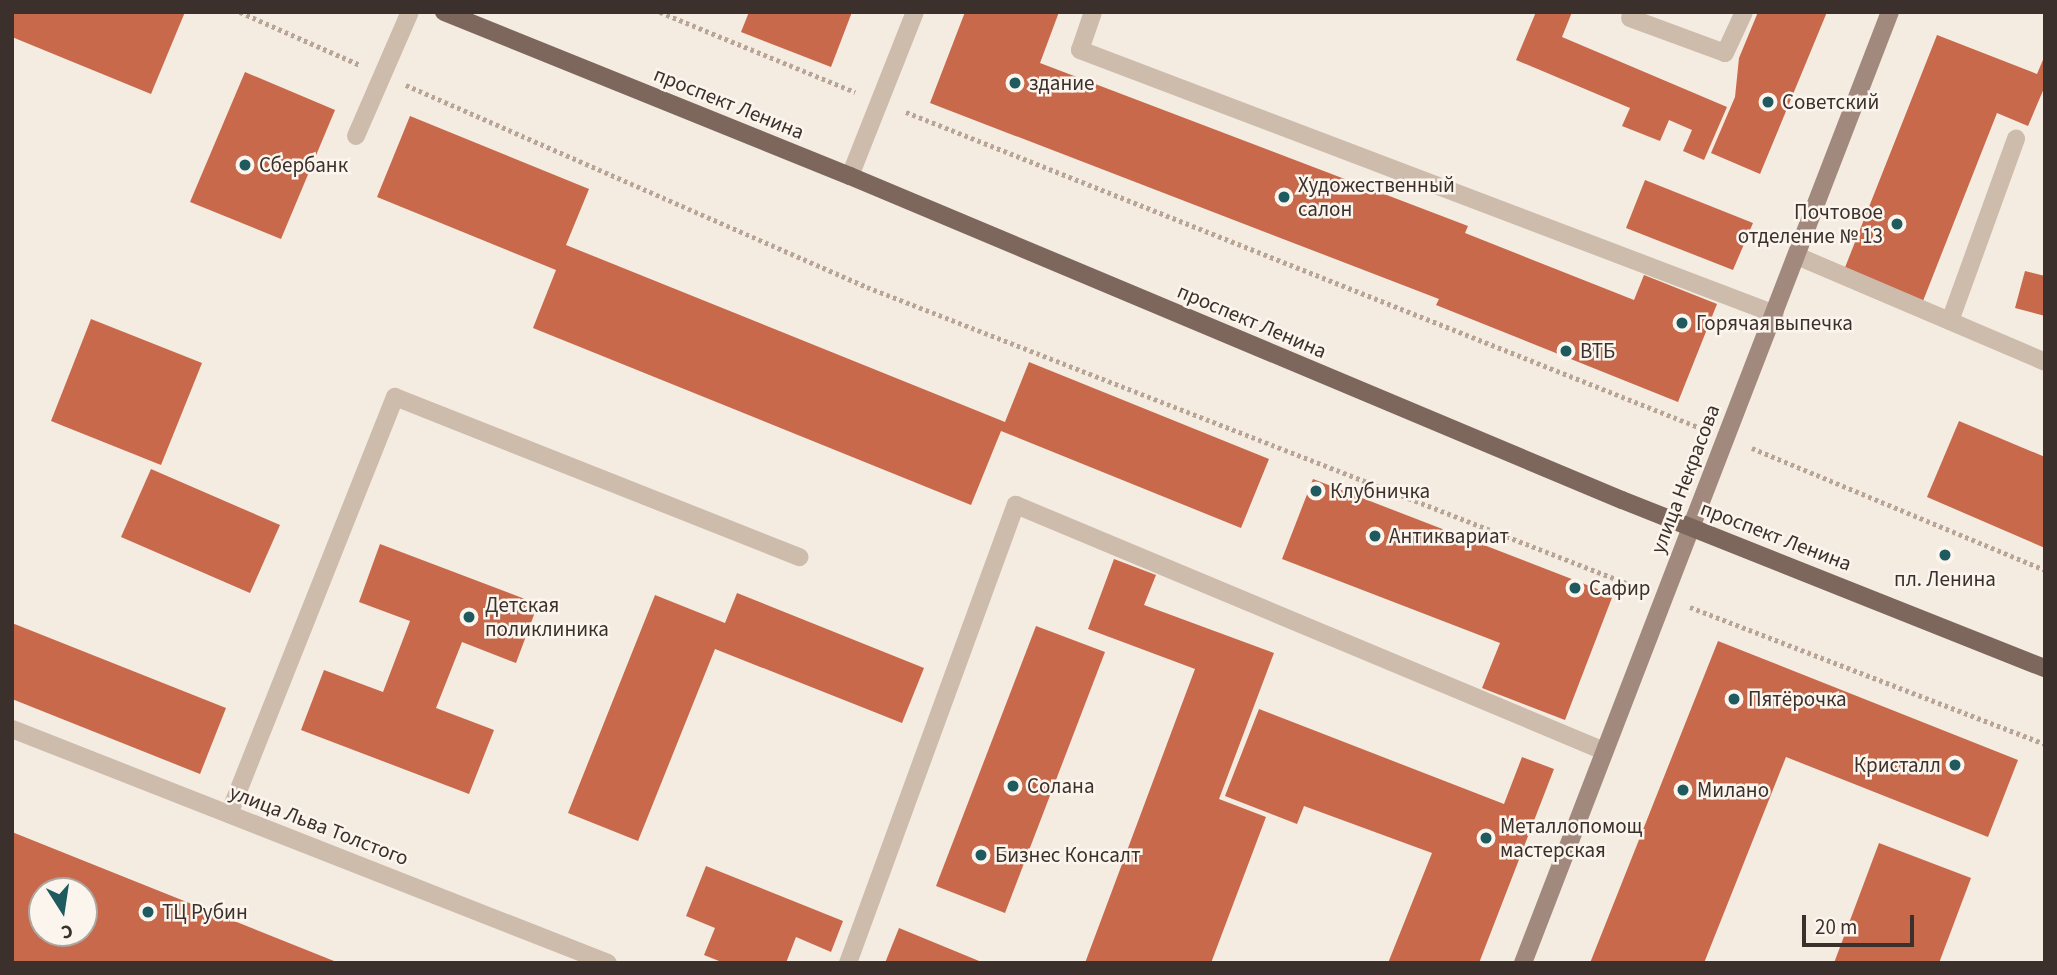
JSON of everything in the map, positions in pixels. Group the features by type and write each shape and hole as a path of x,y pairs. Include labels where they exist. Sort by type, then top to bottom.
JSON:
{"main road":[{"name":"проспект Ленина","path":"444,12 850,176 1690,526 2045,668"}],"street":[{"path":"356,136 410,12"},
{"path":"850,176 915,12"},
{"path":"1093,12 1080,50 1775,314"},
{"path":"1630,18 1725,53 1744,12"},
{"name":"улица Некрасова","path":"1522,963 1890,12"},
{"path":"1950,321 2016,139"},
{"path":"1797,256 2045,362"},
{"path":"229,814 395,397 799,557"},
{"path":"848,963 1016,505 1604,751"},
{"name":"улица Льва Толстого","path":"12,729 608,963"}],"path":[{"path":"240,12 867,287 2045,744"},
{"path":"660,12 1724,437 2045,570"}],"building":[{"path":"12,12 185,12 151,94 12,37"},
{"path":"749,12 852,12 831,67 741,32"},
{"path":"965,12 1059,12 1040,63 1468,226 1465,233 1634,300 1644,275 1717,304 1678,402 1436,305 1439,299 930,103"},
{"path":"1536,12 1572,12 1562,37 1727,107 1704,160 1683,151 1692,130 1669,120 1660,141 1622,126 1630,108 1516,60"},
{"path":"1758,12 1827,12 1760,174 1711,153 1735,97 1739,58"},
{"path":"1937,35 2037,74 2045,55 2045,86 2028,126 1997,113 1923,301 1844,270"},
{"path":"245,72 335,110 281,239 190,202"},
{"path":"410,116 589,189 566,245 1005,422 1029,362 1269,459 1241,528 1001,431 971,505 533,328 556,270 377,197"},
{"path":"1645,180 1753,223 1733,270 1626,228"},
{"path":"2025,271 2045,276 2045,316 2015,308"},
{"path":"91,319 202,363 161,465 51,421"},
{"path":"1959,421 2045,457 2045,548 1927,497"},
{"path":"151,469 280,525 250,593 121,537"},
{"path":"1313,479 1613,595 1565,720 1482,688 1500,643 1282,559"},
{"path":"380,544 538,604 516,663 462,642 436,708 494,730 469,794 301,730 324,670 383,692 410,621 359,602"},
{"path":"1114,559 1156,575 1144,605 1274,653 1219,799 1266,817 1211,963 1085,963 1195,669 1088,629"},
{"path":"737,593 924,668 902,723 715,649 638,841 568,813 655,595 725,623"},
{"path":"12,623 226,708 200,774 12,699"},
{"path":"1036,626 1105,652 1005,913 936,886"},
{"path":"1718,641 2018,760 1988,837 1786,757 1704,963 1590,963"},
{"path":"1259,709 1504,804 1522,757 1554,769 1479,963 1388,963 1432,853 1304,806 1297,824 1225,796"},
{"name":"ТЦ Рубин","path":"12,832 339,963 12,963"},
{"path":"1879,843 1971,878 1939,963 1834,963"},
{"path":"706,866 843,921 831,952 796,937 786,963 724,963 704,955 715,928 686,916"},
{"path":"899,928 984,963 885,963"}],"place":[{"name":"здание","path":"1015,83"},
{"name":"Советский","path":"1768,102"},
{"name":"Сбербанк","path":"245,165"},
{"name":"Художественный салон","path":"1284,197"},
{"name":"Почтовое отделение № 13","path":"1897,224"},
{"name":"Горячая выпечка","path":"1682,323"},
{"name":"ВТБ","path":"1566,351"},
{"name":"Клубничка","path":"1316,491"},
{"name":"Антиквариат","path":"1375,536"},
{"name":"пл. Ленина","path":"1945,555"},
{"name":"Сафир","path":"1575,588"},
{"name":"Детская поликлиника","path":"469,617"},
{"name":"Пятёрочка","path":"1734,699"},
{"name":"Кристалл","path":"1955,765"},
{"name":"Солана","path":"1013,786"},
{"name":"Милано","path":"1683,790"},
{"name":"Металлопомощ мастерская","path":"1486,838"},
{"name":"Бизнес Консалт","path":"981,855"},
{"name":"ТЦ Рубин","path":"148,912"}]}
